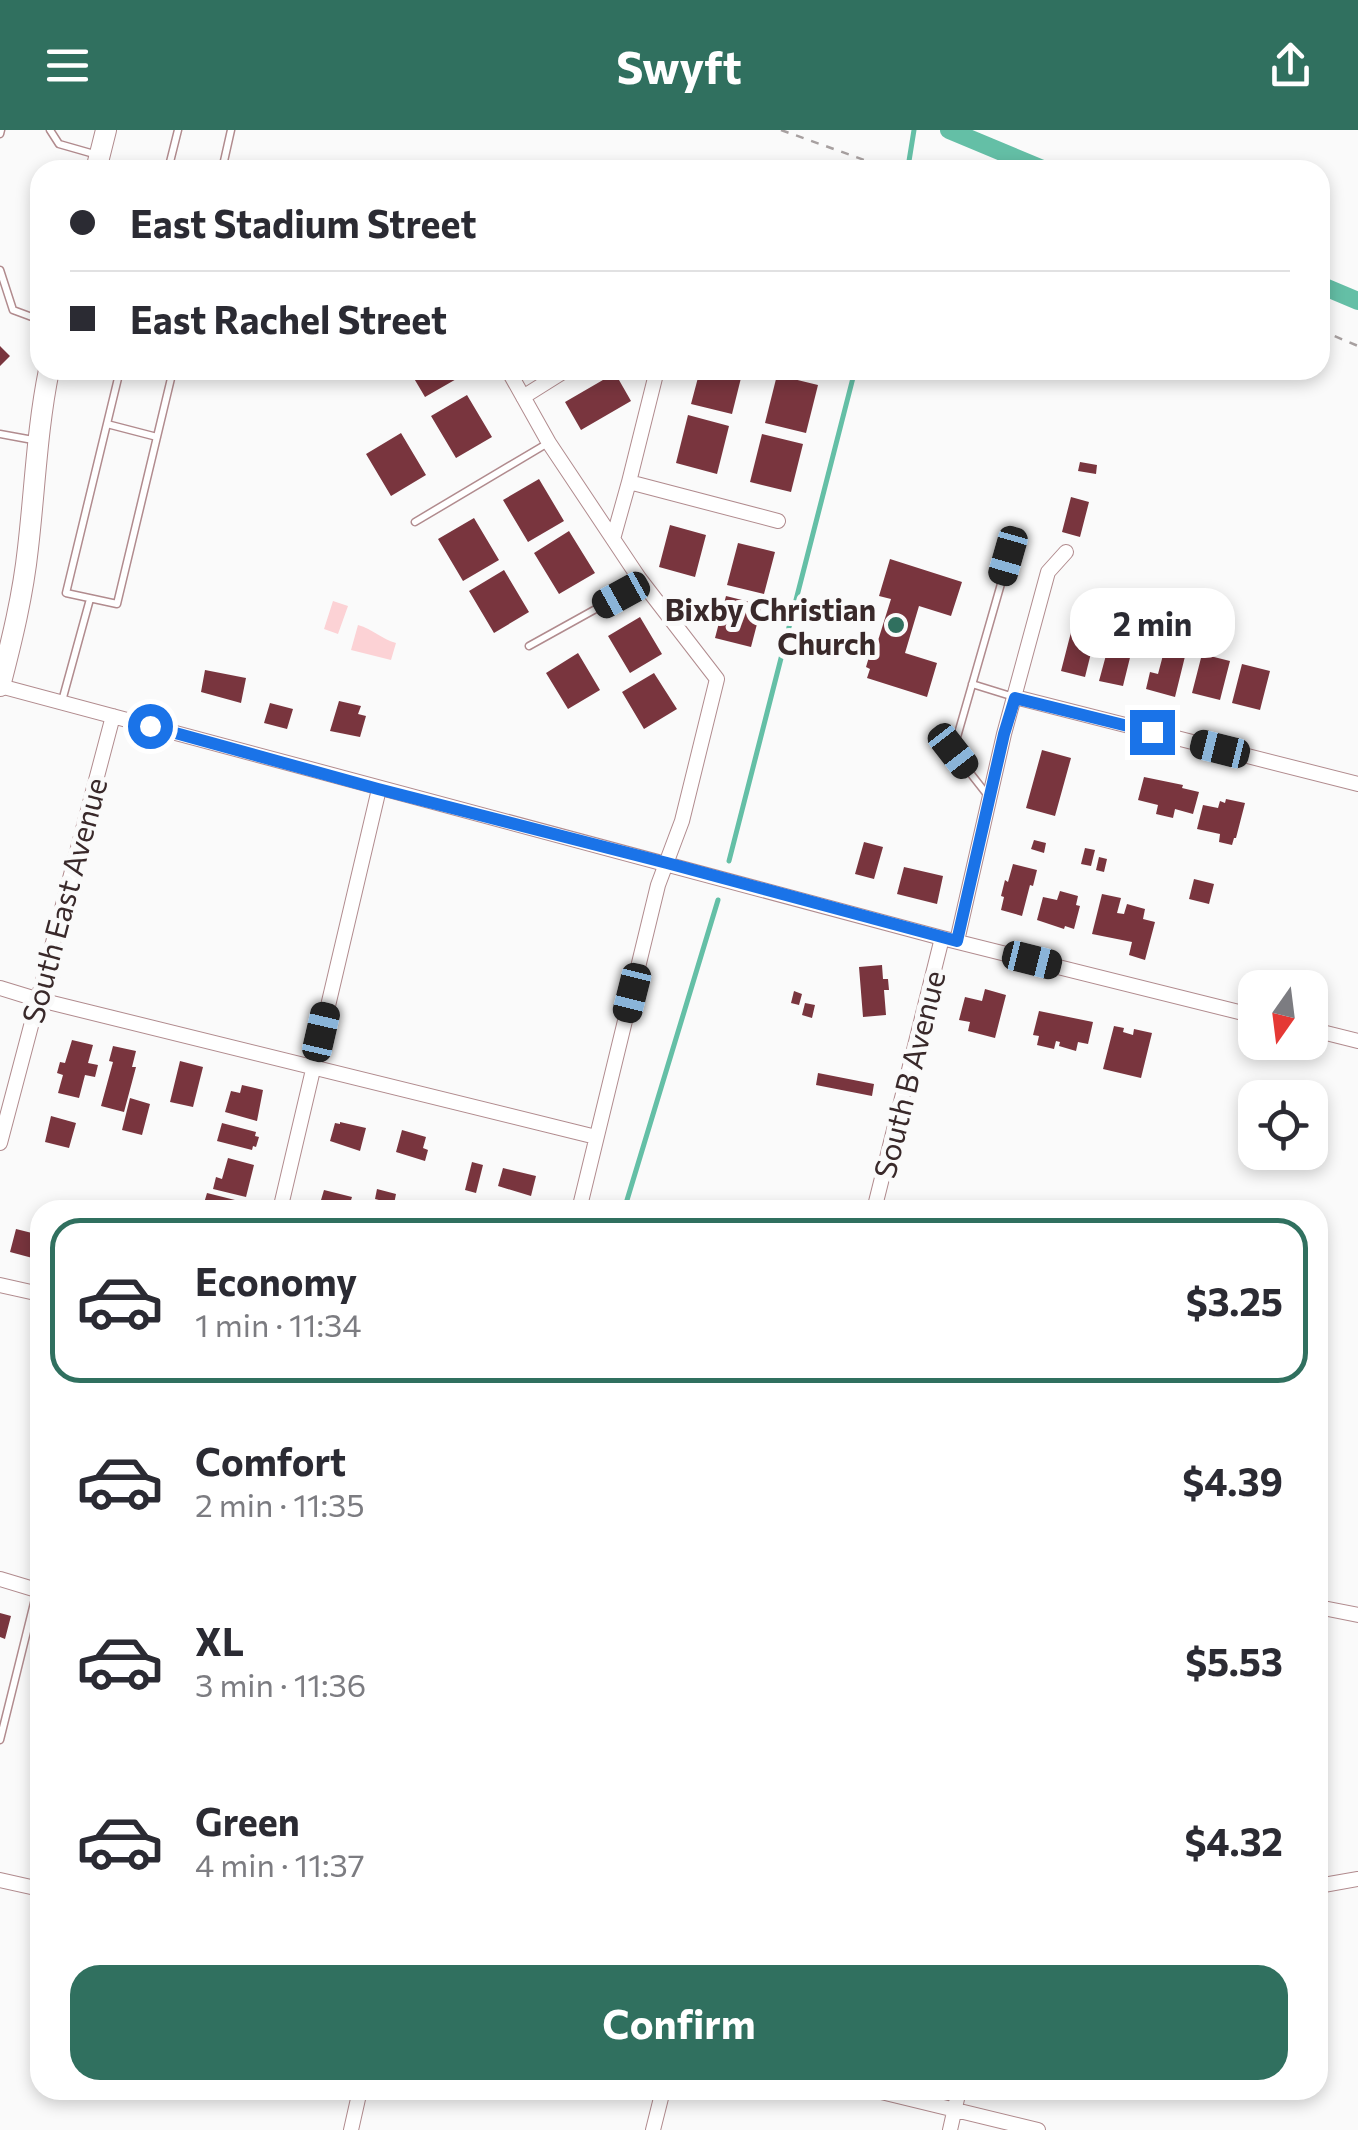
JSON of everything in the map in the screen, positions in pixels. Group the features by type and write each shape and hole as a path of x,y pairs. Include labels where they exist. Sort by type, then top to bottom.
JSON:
{"street":[{"path":"99,160 106,130"},
{"path":"47,380 40,410 28,551 0,686 378,789 1238,1012"},
{"path":"514,380 548,442 639,578 717,679 682,821 658,885 581,1200"},
{"path":"523,397 550,380"},
{"path":"613,539 654,380"},
{"path":"629,482 778,521"},
{"name":"South B Avenue","path":"877,1200 990,798 1048,572 1066,552"},
{"path":"1015,698 1358,784"},
{"name":"South East Avenue","path":"0,1142 113,716"},
{"path":"282,1200 378,789"},
{"path":"0,988 596,1137"},
{"path":"1328,1034 1358,1041"},
{"path":"0,1285 30,1292"},
{"path":"0,1580 30,1588"},
{"path":"1328,1609 1358,1614"},
{"path":"1328,1884 1358,1879"},
{"path":"0,1880 30,1887"},
{"path":"351,2130 358,2100"},
{"path":"653,2130 660,2100"},
{"path":"914,2100 1038,2130"},
{"path":"950,2130 957,2100"}],"lane":[{"path":"50,130 59,144 92,160"},
{"path":"170,160 178,130"},
{"path":"224,160 231,130"},
{"path":"0,270 13,310 30,316"},
{"path":"118,380 66,593 117,604 171,380"},
{"path":"107,424 157,437"},
{"path":"0,434 39,440"},
{"path":"415,522 548,442"},
{"path":"990,798 953,751 1008,556"},
{"path":"529,646 621,595 639,578"},
{"path":"62,702 90,600"},
{"path":"972,684 1015,698"},
{"path":"0,1740 30,1625"}],"path":[{"path":"781,130 864,160"},
{"path":"1330,334 1358,346"}],"shaded area":[{"path":"333,601 348,606 338,634 324,629"},
{"path":"358,625 396,643 391,660 351,650"}],"building":[{"path":"0,346 10,356 0,366"},
{"path":"415,380 455,380 425,397"},
{"path":"603,380 619,380 631,401 581,430 565,402"},
{"path":"697,380 740,380 732,414 691,404"},
{"path":"776,380 818,385 806,433 765,423"},
{"path":"467,395 492,437 456,458 431,416"},
{"path":"688,415 729,426 717,474 676,463"},
{"path":"401,433 426,475 391,496 366,454"},
{"path":"762,434 803,444 791,492 750,482"},
{"path":"1080,462 1097,465 1096,474 1078,471"},
{"path":"539,479 564,521 528,542 503,500"},
{"path":"1071,497 1089,502 1080,537 1062,532"},
{"path":"474,518 499,560 463,581 438,539"},
{"path":"670,525 706,535 695,577 659,567"},
{"path":"569,531 595,573 559,594 534,553"},
{"path":"738,543 775,552 764,594 727,585"},
{"path":"890,559 962,582 951,616 919,606 905,653 937,663 927,697 867,678 872,647 876,647 891,599 879,596"},
{"path":"504,570 529,612 494,633 469,591"},
{"path":"726,596 762,605 751,647 715,638"},
{"path":"1078,605 1139,621 1123,686 1099,681 1112,633 1097,629 1085,677 1061,671"},
{"path":"640,617 662,654 630,673 608,636"},
{"path":"1163,620 1192,628 1175,697 1146,689 1150,672 1158,674 1167,640 1159,638"},
{"path":"578,653 600,690 568,709 546,673"},
{"path":"1202,654 1230,661 1220,700 1192,693"},
{"path":"1242,664 1270,671 1260,710 1232,703"},
{"path":"205,670 246,678 241,703 201,692"},
{"path":"654,673 677,709 644,729 622,692"},
{"path":"339,701 361,706 358,714 366,716 360,737 330,731"},
{"path":"270,703 293,709 287,729 264,723"},
{"path":"1042,750 1071,758 1055,816 1026,808"},
{"path":"1144,777 1199,792 1193,814 1175,809 1173,818 1156,814 1158,805 1138,800"},
{"path":"1226,799 1245,803 1232,845 1219,842 1220,834 1197,829 1203,805 1218,808 1220,801 1225,803"},
{"path":"1034,840 1046,843 1044,853 1031,849"},
{"path":"864,842 883,847 874,879 855,874"},
{"path":"1085,848 1095,850 1091,866 1081,864"},
{"path":"1099,857 1107,859 1104,872 1096,870"},
{"path":"1013,864 1037,870 1022,916 1001,910 1005,880 1008,882"},
{"path":"904,867 943,876 937,904 897,894"},
{"path":"1194,879 1214,884 1209,904 1189,899"},
{"path":"1060,891 1078,896 1076,905 1080,906 1074,929 1037,920 1043,897 1057,900"},
{"path":"1102,894 1121,898 1117,913 1124,914 1127,904 1145,909 1143,919 1155,922 1145,960 1129,955 1132,942 1092,934"},
{"path":"882,965 889,990 884,990 886,1015 863,1017 859,967"},
{"path":"985,989 1006,995 995,1038 968,1031 970,1022 959,1020 965,997 982,1001"},
{"path":"794,991 802,994 799,1005 791,1003"},
{"path":"805,1003 815,1005 812,1018 802,1015"},
{"path":"1039,1011 1093,1022 1088,1044 1078,1042 1076,1051 1059,1046 1056,1041 1054,1049 1037,1045 1039,1036 1033,1035"},
{"path":"1114,1026 1133,1035 1134,1029 1152,1033 1141,1078 1103,1069"},
{"path":"72,1040 93,1045 88,1063 98,1065 95,1077 85,1075 79,1098 58,1093 63,1075 57,1073 60,1062 65,1063"},
{"path":"113,1046 136,1051 132,1067 136,1067 124,1112 101,1106 113,1062 109,1061"},
{"path":"180,1061 203,1067 193,1107 170,1102"},
{"path":"818,1073 874,1084 872,1096 816,1085"},
{"path":"242,1085 263,1090 257,1121 225,1112 231,1091 240,1093"},
{"path":"130,1098 150,1104 142,1135 122,1130"},
{"path":"51,1116 76,1123 69,1148 45,1142"},
{"path":"222,1123 256,1132 256,1147 252,1150 217,1141"},
{"path":"335,1123 366,1128 360,1151 330,1141"},
{"path":"402,1130 426,1137 425,1161 396,1152"},
{"path":"228,1158 254,1165 246,1197 213,1189 216,1177 222,1179"},
{"path":"472,1162 483,1165 476,1193 465,1190"},
{"path":"503,1168 536,1176 531,1196 498,1186"},
{"path":"377,1189 396,1194 395,1200 375,1199"},
{"path":"324,1190 352,1197 351,1200 321,1200"},
{"path":"207,1193 235,1200 205,1200"},
{"path":"16,1229 30,1232 30,1257 10,1252"},
{"path":"0,1613 11,1616 5,1639 0,1637"}],"waterway":[{"path":"909,160 914,130"},
{"path":"949,130 1021,160"},
{"path":"1330,289 1358,301"},
{"path":"729,861 852,380"},
{"path":"627,1200 718,900"}],"place":[{"name":"Bixby Christian Church","path":"896,625"}],"route":[{"path":"150,726 957,941 1015,698 1152,732"}]}
